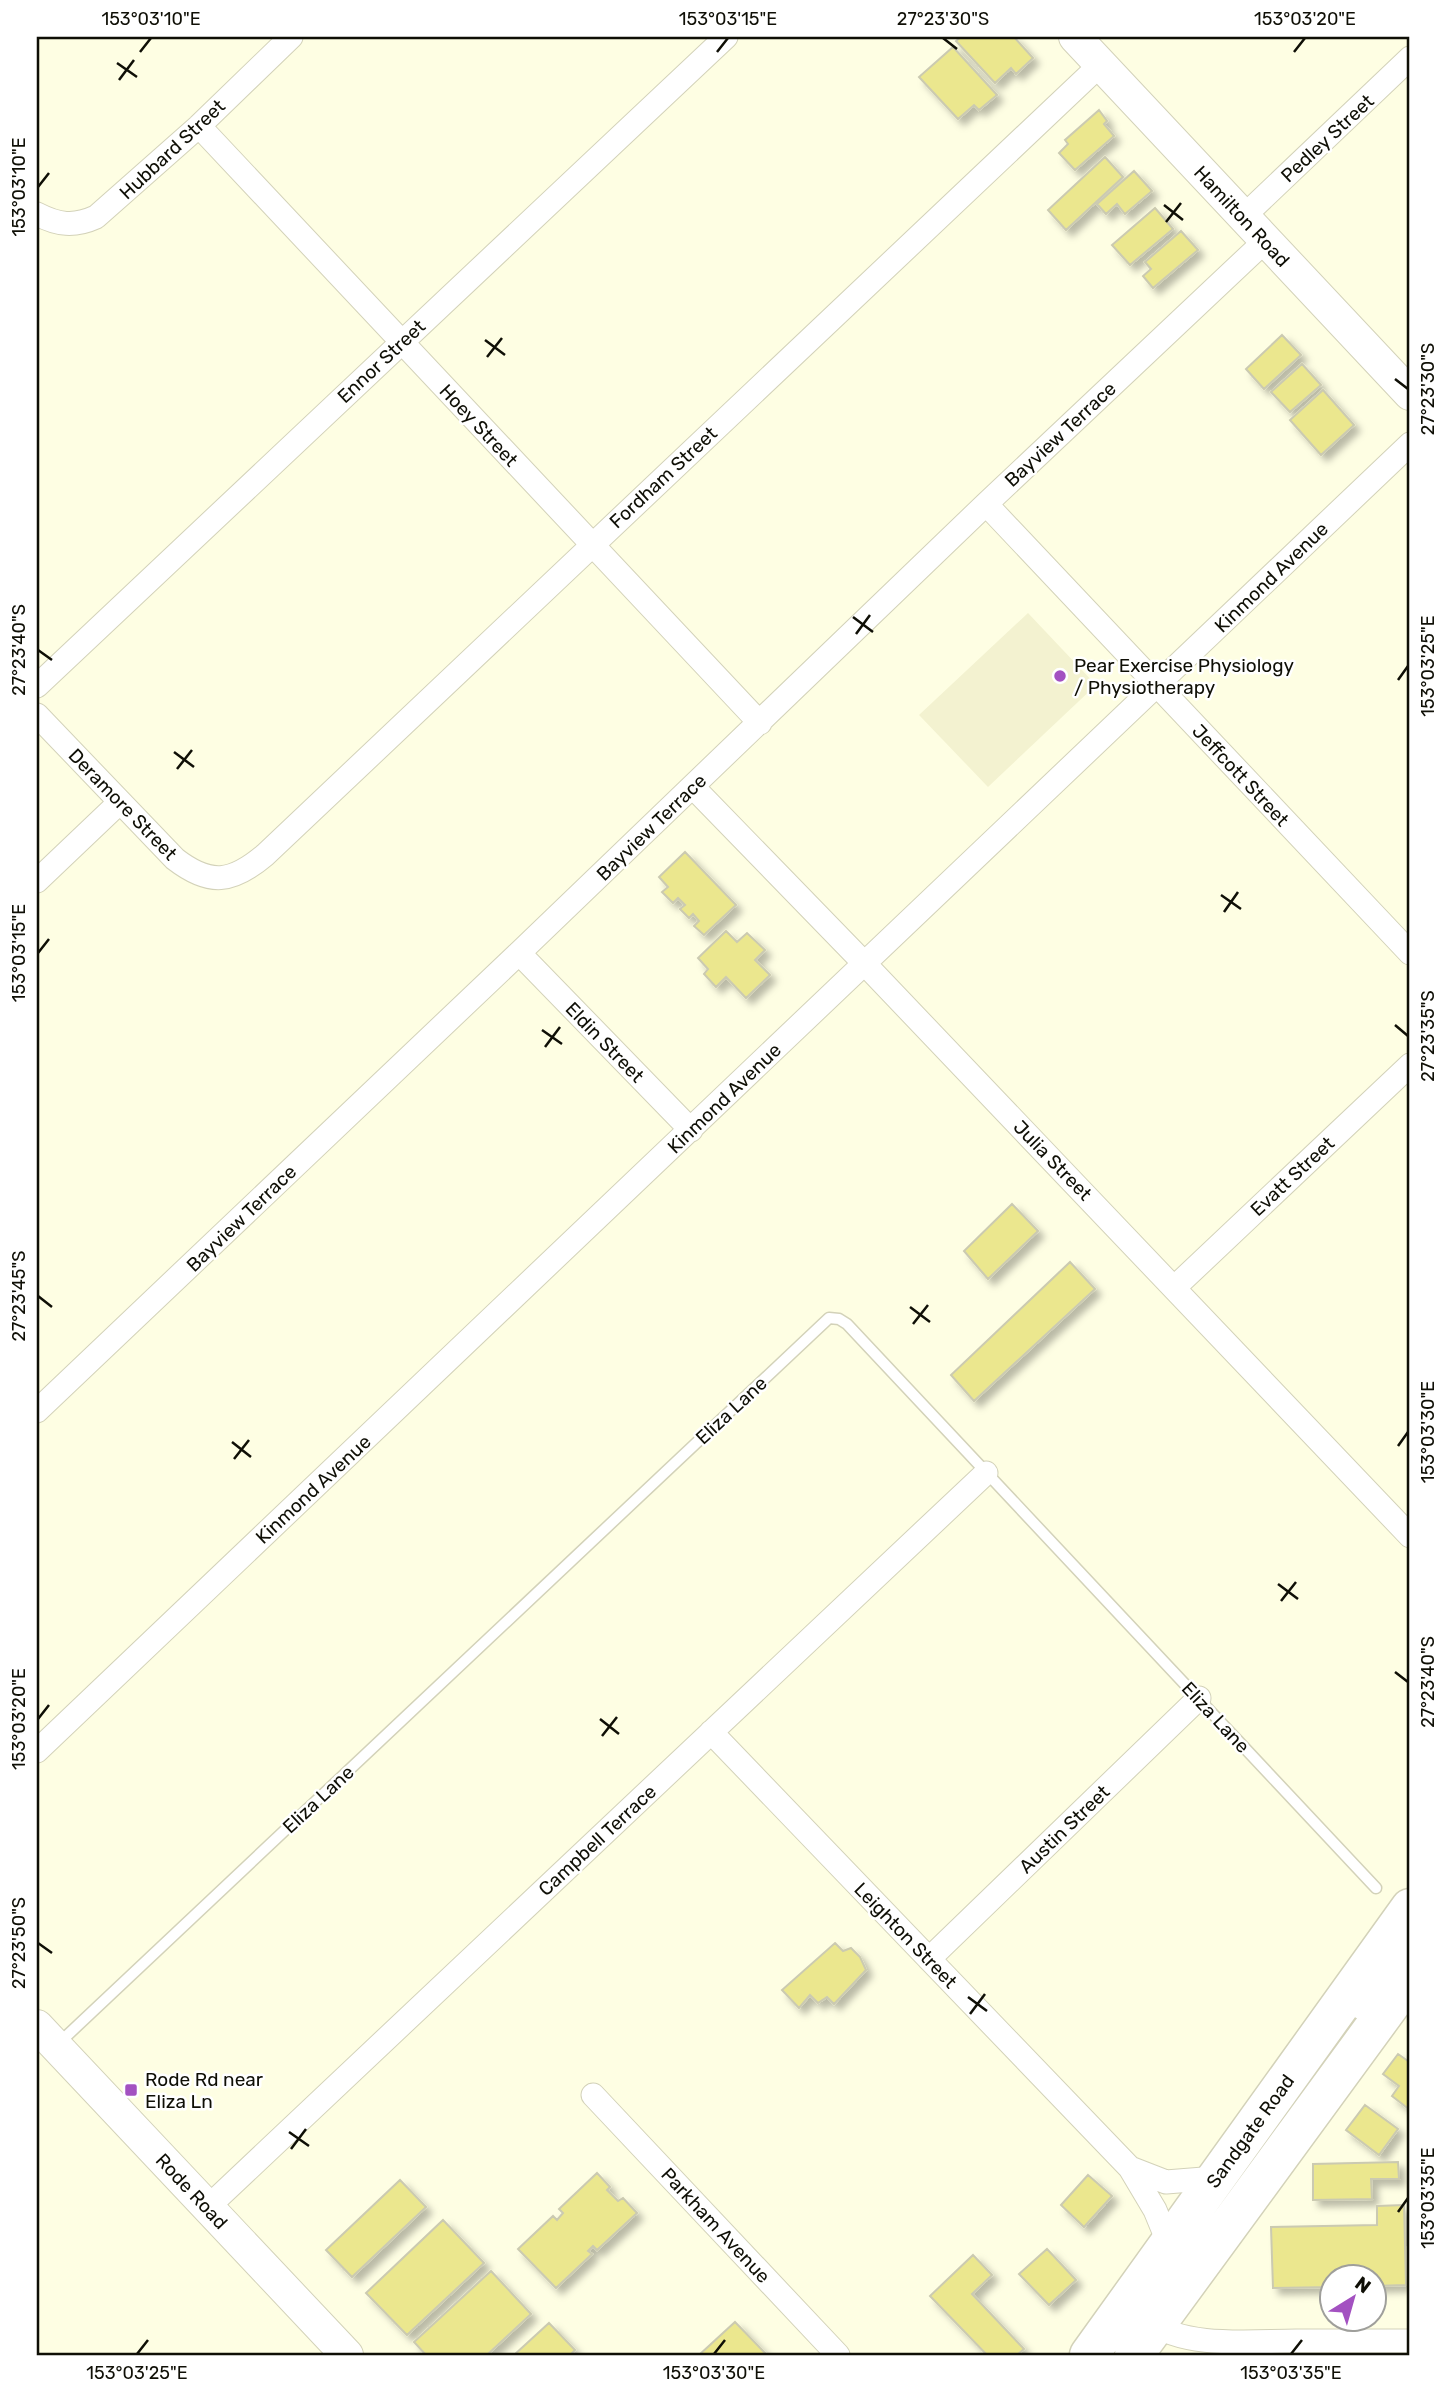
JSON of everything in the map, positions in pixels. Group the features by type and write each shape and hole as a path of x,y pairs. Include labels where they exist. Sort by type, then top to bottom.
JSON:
{"highway":[{"name":"Sandgate Road","path":"1138,2329 1169,2244 1410,1908"},
{"name":"Sandgate Road","path":"1089,2355 1138,2329 1410,1978"}],"main road":[{"name":"Hamilton Road","path":"1075,37 1410,394"},
{"path":"1305,2054 1350,2024 1410,1941"},
{"name":"Rode Road","path":"43,2037 347,2355"}],"street":[{"name":"Hubbard Street","path":"37,214 67,225 96,217 199,125 291,37"},
{"name":"Ennor Street","path":"37,686 726,37"},
{"name":"Pedley Street","path":"1243,217 1410,58"},
{"name":"Fordham Street","path":"219,879 241,873 265,855 1100,65"},
{"name":"Hoey Street","path":"199,125 760,723"},
{"name":"Bayview Terrace","path":"37,1411 1265,241"},
{"name":"Kinmond Avenue","path":"37,1751 1410,444"},
{"name":"Jeffcott Street","path":"986,504 1410,953"},
{"name":"Deramore Street","path":"37,715 186,867 199,874 219,879"},
{"name":"Julia Street","path":"693,787 864,962 1410,1536"},
{"path":"37,881 120,802"},
{"name":"Eldin Street","path":"519,953 691,1130"},
{"name":"Evatt Street","path":"1174,1288 1410,1065"},
{"name":"Campbell Terrace","path":"208,2207 986,1473"},
{"name":"Austin Street","path":"929,1959 1199,1698"},
{"name":"Leighton Street","path":"710,1732 1130,2168 1155,2210 1169,2244"},
{"name":"Parkham Avenue","path":"593,2095 838,2355"},
{"name":"Leighton Street","path":"1130,2168 1166,2182 1216,2178"},
{"path":"1138,2329 1238,2342 1410,2341"}],"lane":[{"name":"Eliza Lane","path":"43,2037 829,1318 839,1319 847,1324 1376,1888"}],"shaded area":[{"path":"1028,613 1096,685 988,787 919,715"}],"building":[{"path":"961,37 1014,37 1033,58 1016,74 1011,68 995,83 956,41"},
{"path":"953,47 997,95 979,110 974,105 958,119 919,77"},
{"path":"1099,110 1107,121 1104,124 1114,136 1075,170 1059,153 1068,144 1065,140"},
{"path":"1105,157 1123,177 1066,230 1048,210"},
{"path":"1134,171 1152,191 1125,214 1117,204 1106,214 1097,204"},
{"path":"1155,208 1173,229 1130,265 1112,245"},
{"path":"1181,231 1198,250 1153,288 1143,276 1151,269 1145,262"},
{"path":"1282,335 1301,355 1264,389 1246,369"},
{"path":"1302,364 1321,385 1290,412 1271,392"},
{"path":"1323,390 1354,425 1321,455 1290,420"},
{"path":"685,852 736,905 704,935 694,926 699,921 693,914 689,918 680,909 685,905 678,898 673,903 662,892 668,887 659,877"},
{"path":"726,931 737,942 747,933 765,950 755,960 770,975 746,998 726,977 716,987 704,974 708,969 698,958"},
{"path":"1012,1204 1038,1231 988,1279 964,1251"},
{"path":"1070,1262 1095,1289 974,1401 951,1375"},
{"path":"835,1943 843,1951 851,1948 860,1957 866,1970 834,2004 827,1997 818,2003 810,1995 799,2008 782,1990"},
{"path":"1398,2054 1408,2061 1410,2057 1410,2110 1392,2096 1399,2086 1383,2074"},
{"path":"1365,2105 1398,2129 1379,2155 1346,2130"},
{"path":"1398,2162 1399,2179 1371,2179 1372,2199 1313,2200 1313,2164"},
{"path":"597,2173 610,2187 607,2190 618,2201 623,2198 637,2213 597,2250 593,2246 588,2251 592,2254 556,2288 518,2249 553,2216 557,2220 563,2213 559,2209"},
{"path":"1088,2175 1112,2196 1084,2227 1061,2205"},
{"path":"400,2180 426,2207 352,2277 326,2250"},
{"path":"1404,2205 1406,2285 1388,2286 1388,2262 1318,2262 1318,2287 1273,2288 1271,2227 1377,2225 1377,2206"},
{"path":"443,2220 484,2263 407,2335 366,2293"},
{"path":"1047,2249 1076,2280 1049,2305 1019,2274"},
{"path":"973,2255 992,2275 972,2294 1024,2349 1017,2355 987,2355 930,2296"},
{"path":"491,2271 531,2314 487,2355 426,2355 414,2342"},
{"path":"735,2322 767,2355 699,2355"},
{"path":"549,2323 575,2350 570,2355 514,2355"}],"place":[{"name":"Pear Exercise Physiology / Physiotherapy","path":"1060,676"},
{"name":"Rode Rd near Eliza Ln","path":"131,2090"}]}
